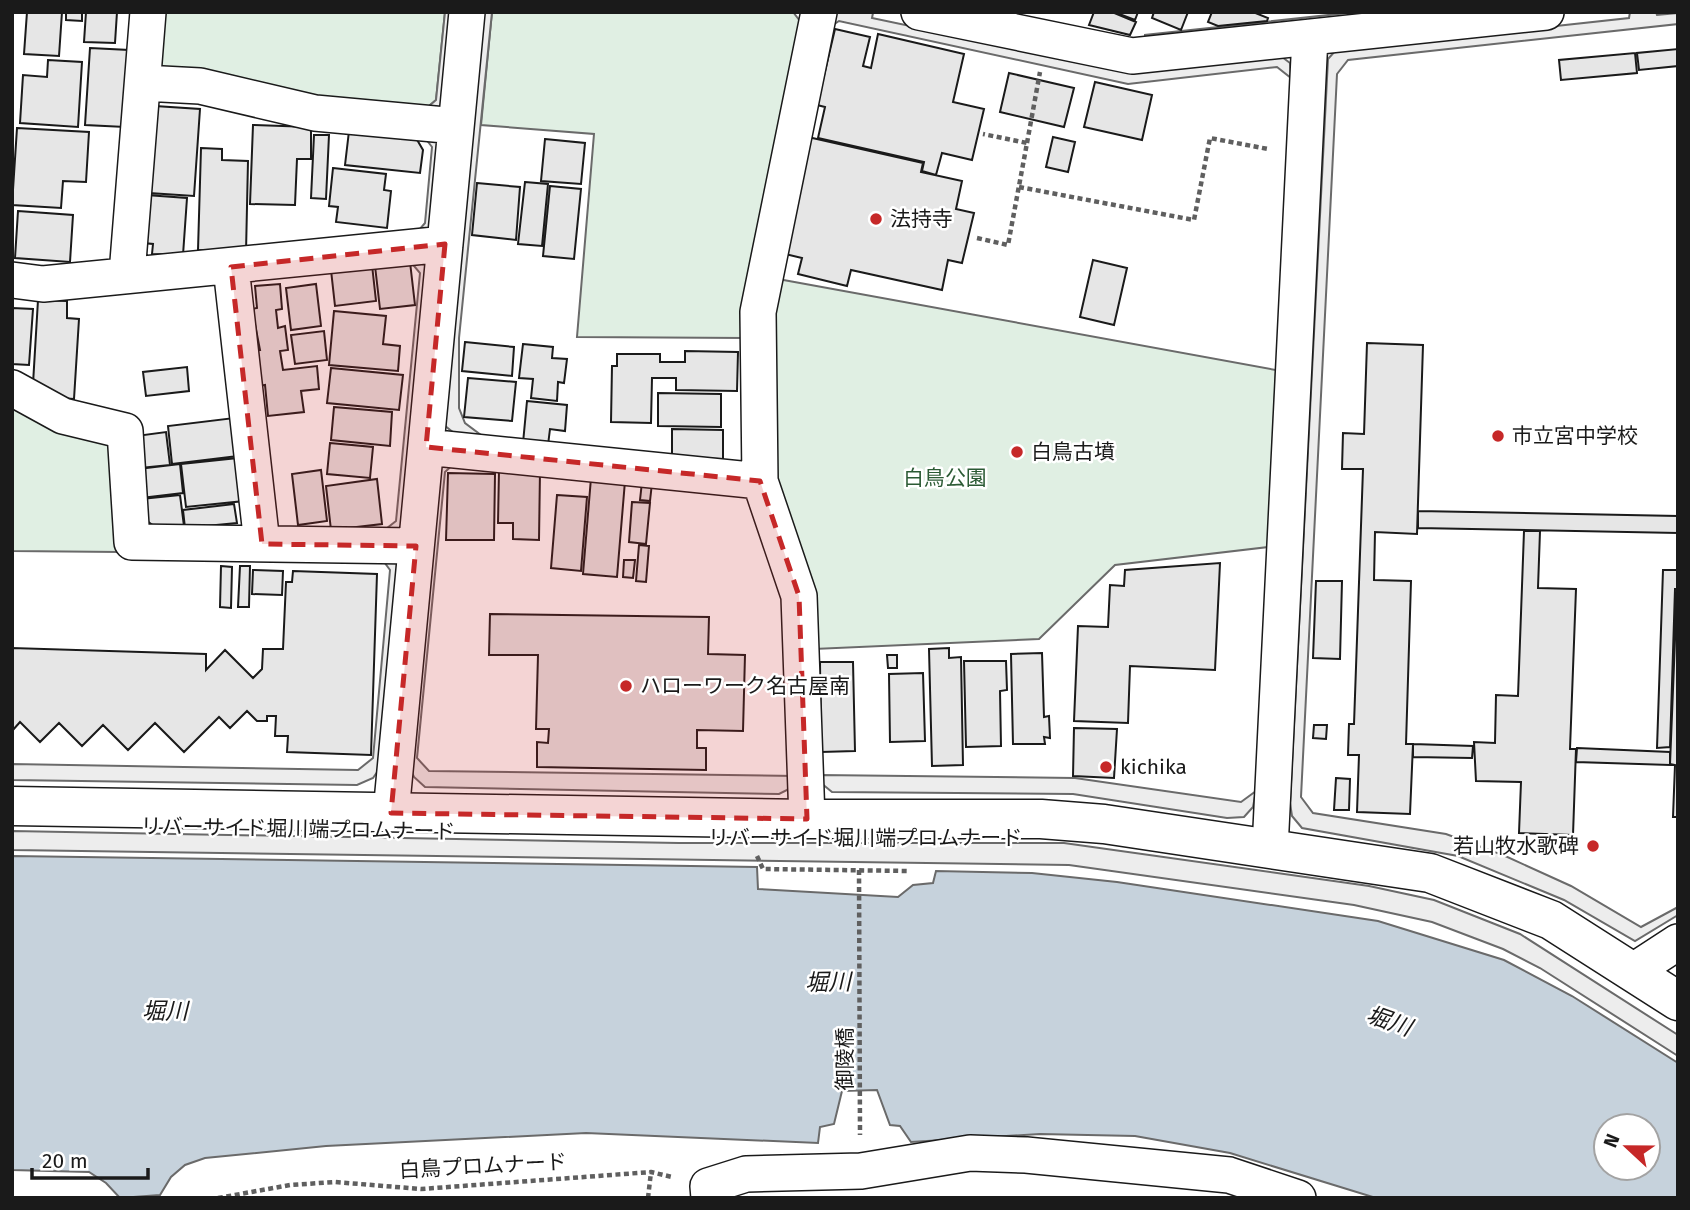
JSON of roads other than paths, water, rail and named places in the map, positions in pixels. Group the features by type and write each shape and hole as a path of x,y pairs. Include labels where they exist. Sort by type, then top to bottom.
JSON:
{"street":[{"path":"127,274 148,12"},
{"path":"391,813 467,12"},
{"path":"807,819 799,596 760,481 758,312 819,12"},
{"path":"919,12 1132,56 1526,13"},
{"path":"1270,849 1310,37"},
{"path":"142,83 201,86 316,113 456,126"},
{"path":"12,280 43,284 445,244"},
{"path":"231,267 262,544"},
{"path":"12,388 63,416 125,431 132,542 416,546"},
{"path":"426,447 760,481"},
{"path":"12,806 807,819 1041,819 1104,824 1442,877 1551,920 1678,1001"},
{"path":"1632,972 1678,942"},
{"path":"709,1192 746,1174 861,1171 970,1153 1229,1175 1298,1198"}],"water":[{"name":"堀川","path":"12,856 757,867 758,889 898,897 913,885 933,883 936,871 1032,873 1117,882 1378,921 1504,960 1572,996 1678,1063 1678,1198 1376,1198 1230,1153 1135,1136 1040,1134 911,1142 900,1126 890,1125 877,1090 842,1091 834,1124 820,1127 818,1143 586,1133 326,1146 205,1158 185,1165 171,1177 160,1195 120,1198 106,1183 89,1172 12,1170"}],"place":[{"name":"法持寺","path":"876,219"},
{"name":"市立宮中学校","path":"1498,436"},
{"name":"白鳥古墳","path":"1017,452"},
{"name":"ハローワーク名古屋南","path":"626,686"},
{"name":"kichika","path":"1106,767"},
{"name":"若山牧水歌碑","path":"1593,846"}],"park label":[{"name":"白鳥公園","path":"945,478"}]}
